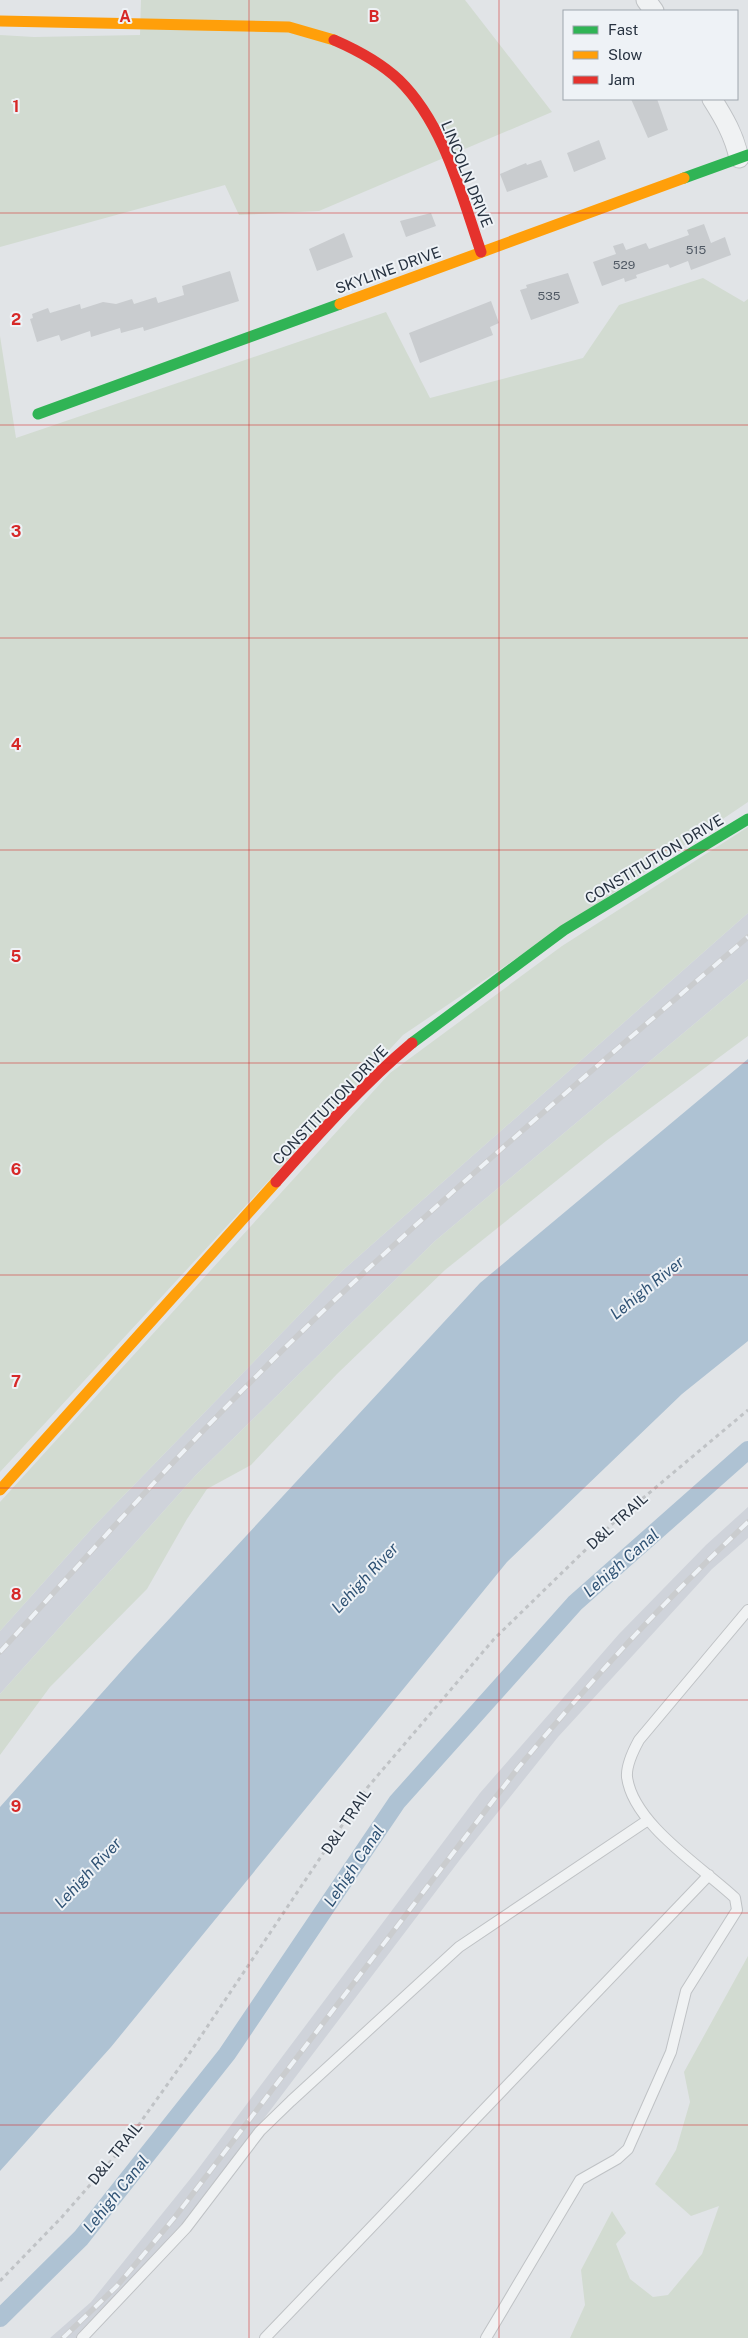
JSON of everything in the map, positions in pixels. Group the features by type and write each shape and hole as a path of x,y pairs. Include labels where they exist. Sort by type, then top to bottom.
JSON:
{"street":[{"name":"LINCOLN DRIVE","path":"0,21 289,27 320,33 345,42 367,54 388,69 422,107 438,135 481,252"},
{"path":"713,100 728,124 743,157"},
{"name":"SKYLINE DRIVE","path":"38,414 743,157"},
{"name":"CONSTITUTION DRIVE","path":"0,1490 233,1229 342,1109 385,1066 431,1027 564,930 691,856 748,819"}],"lane":[{"path":"486,2338 580,2180 617,2159 628,2149 671,2052 686,1992 737,1910 735,1898 651,1825 634,1796 627,1776 631,1754 638,1740 748,1610"},
{"path":"82,2338 110,2311 186,2228 260,2131 459,1946 648,1820"},
{"path":"265,2338 709,1875"}],"path":[{"name":"D&L TRAIL","path":"0,2281 62,2217 123,2147 189,2054 367,1788 488,1646 611,1525 748,1410"}],"shaded area":[{"path":"141,0 465,0 552,112 319,211 239,215 225,185 0,247 0,35 34,37 140,35"},
{"path":"703,278 744,302 748,299 748,802 403,1035 0,1472 0,336 16,438 386,312 430,398 583,358 619,305"},
{"path":"748,827 748,913 342,1271 94,1526 0,1631 0,1502 390,1073 562,946"},
{"path":"748,913 748,979 435,1241 196,1475 0,1694 0,1631 94,1526 342,1271"},
{"path":"748,979 748,1036 606,1141 445,1270 337,1374 251,1465 207,1489 187,1519 147,1589 50,1687 0,1755 0,1694 196,1475 435,1241"},
{"path":"748,1507 748,1538 712,1569 558,1737 462,1857 169,2244 84,2338 50,2338 91,2302 195,2173 480,1793 619,1634 706,1545"},
{"path":"748,1956 748,2338 570,2338 585,2305 581,2270 612,2211 626,2233 616,2244 630,2279 653,2297 668,2295 702,2254 719,2206 691,2216 655,2184 676,2150 690,2102 684,2072"}],"water":[{"name":"Lehigh River","path":"748,1059 748,1341 682,1394 507,1562 111,2047 0,2171 0,1807 134,1657 480,1283"}],"building":[{"path":"631,100 657,100 668,130 648,138"},
{"path":"599,140 606,159 574,172 567,153"},
{"path":"541,160 548,177 507,192 500,174 526,163 527,165"},
{"path":"431,213 436,226 406,237 400,221"},
{"path":"704,224 711,243 725,237 731,255 691,270 688,261 670,268 668,264 636,275 637,278 625,282 624,278 602,286 593,262 616,254 613,246 623,243 626,250 646,243 649,249 689,235 687,230"},
{"path":"344,233 353,257 317,271 309,249"},
{"path":"230,271 239,301 144,331 143,327 121,333 120,328 91,337 90,331 61,341 59,335 37,342 30,319 33,318 32,314 48,308 50,313 80,304 81,309 103,302 116,304 132,299 134,304 156,297 158,303 184,295 182,286"},
{"path":"568,273 579,303 531,320 520,290 527,288 526,285"},
{"path":"491,301 499,323 490,327 493,335 420,363 409,333"}],"waterway":[{"name":"Lehigh Canal","path":"0,2318 81,2238 227,2054 397,1802 575,1603 748,1450"}],"railway":[{"path":"0,1652 180,1455 254,1378 347,1288 575,1085 748,937"},
{"path":"63,2338 117,2286 175,2217 518,1768 629,1641 748,1522"}],"traffic: fast":[{"path":"684,178 748,155"},
{"path":"38,414 340,304"},
{"path":"412,1043 564,930 748,819"}],"traffic: slow":[{"path":"0,21 289,27 334,40"},
{"path":"340,304 684,178"},
{"path":"0,1490 276,1182"}],"traffic: jam":[{"path":"334,40 376,62 399,80 415,98 428,117 449,161 481,252"},
{"path":"276,1182 358,1093 412,1043"}]}
